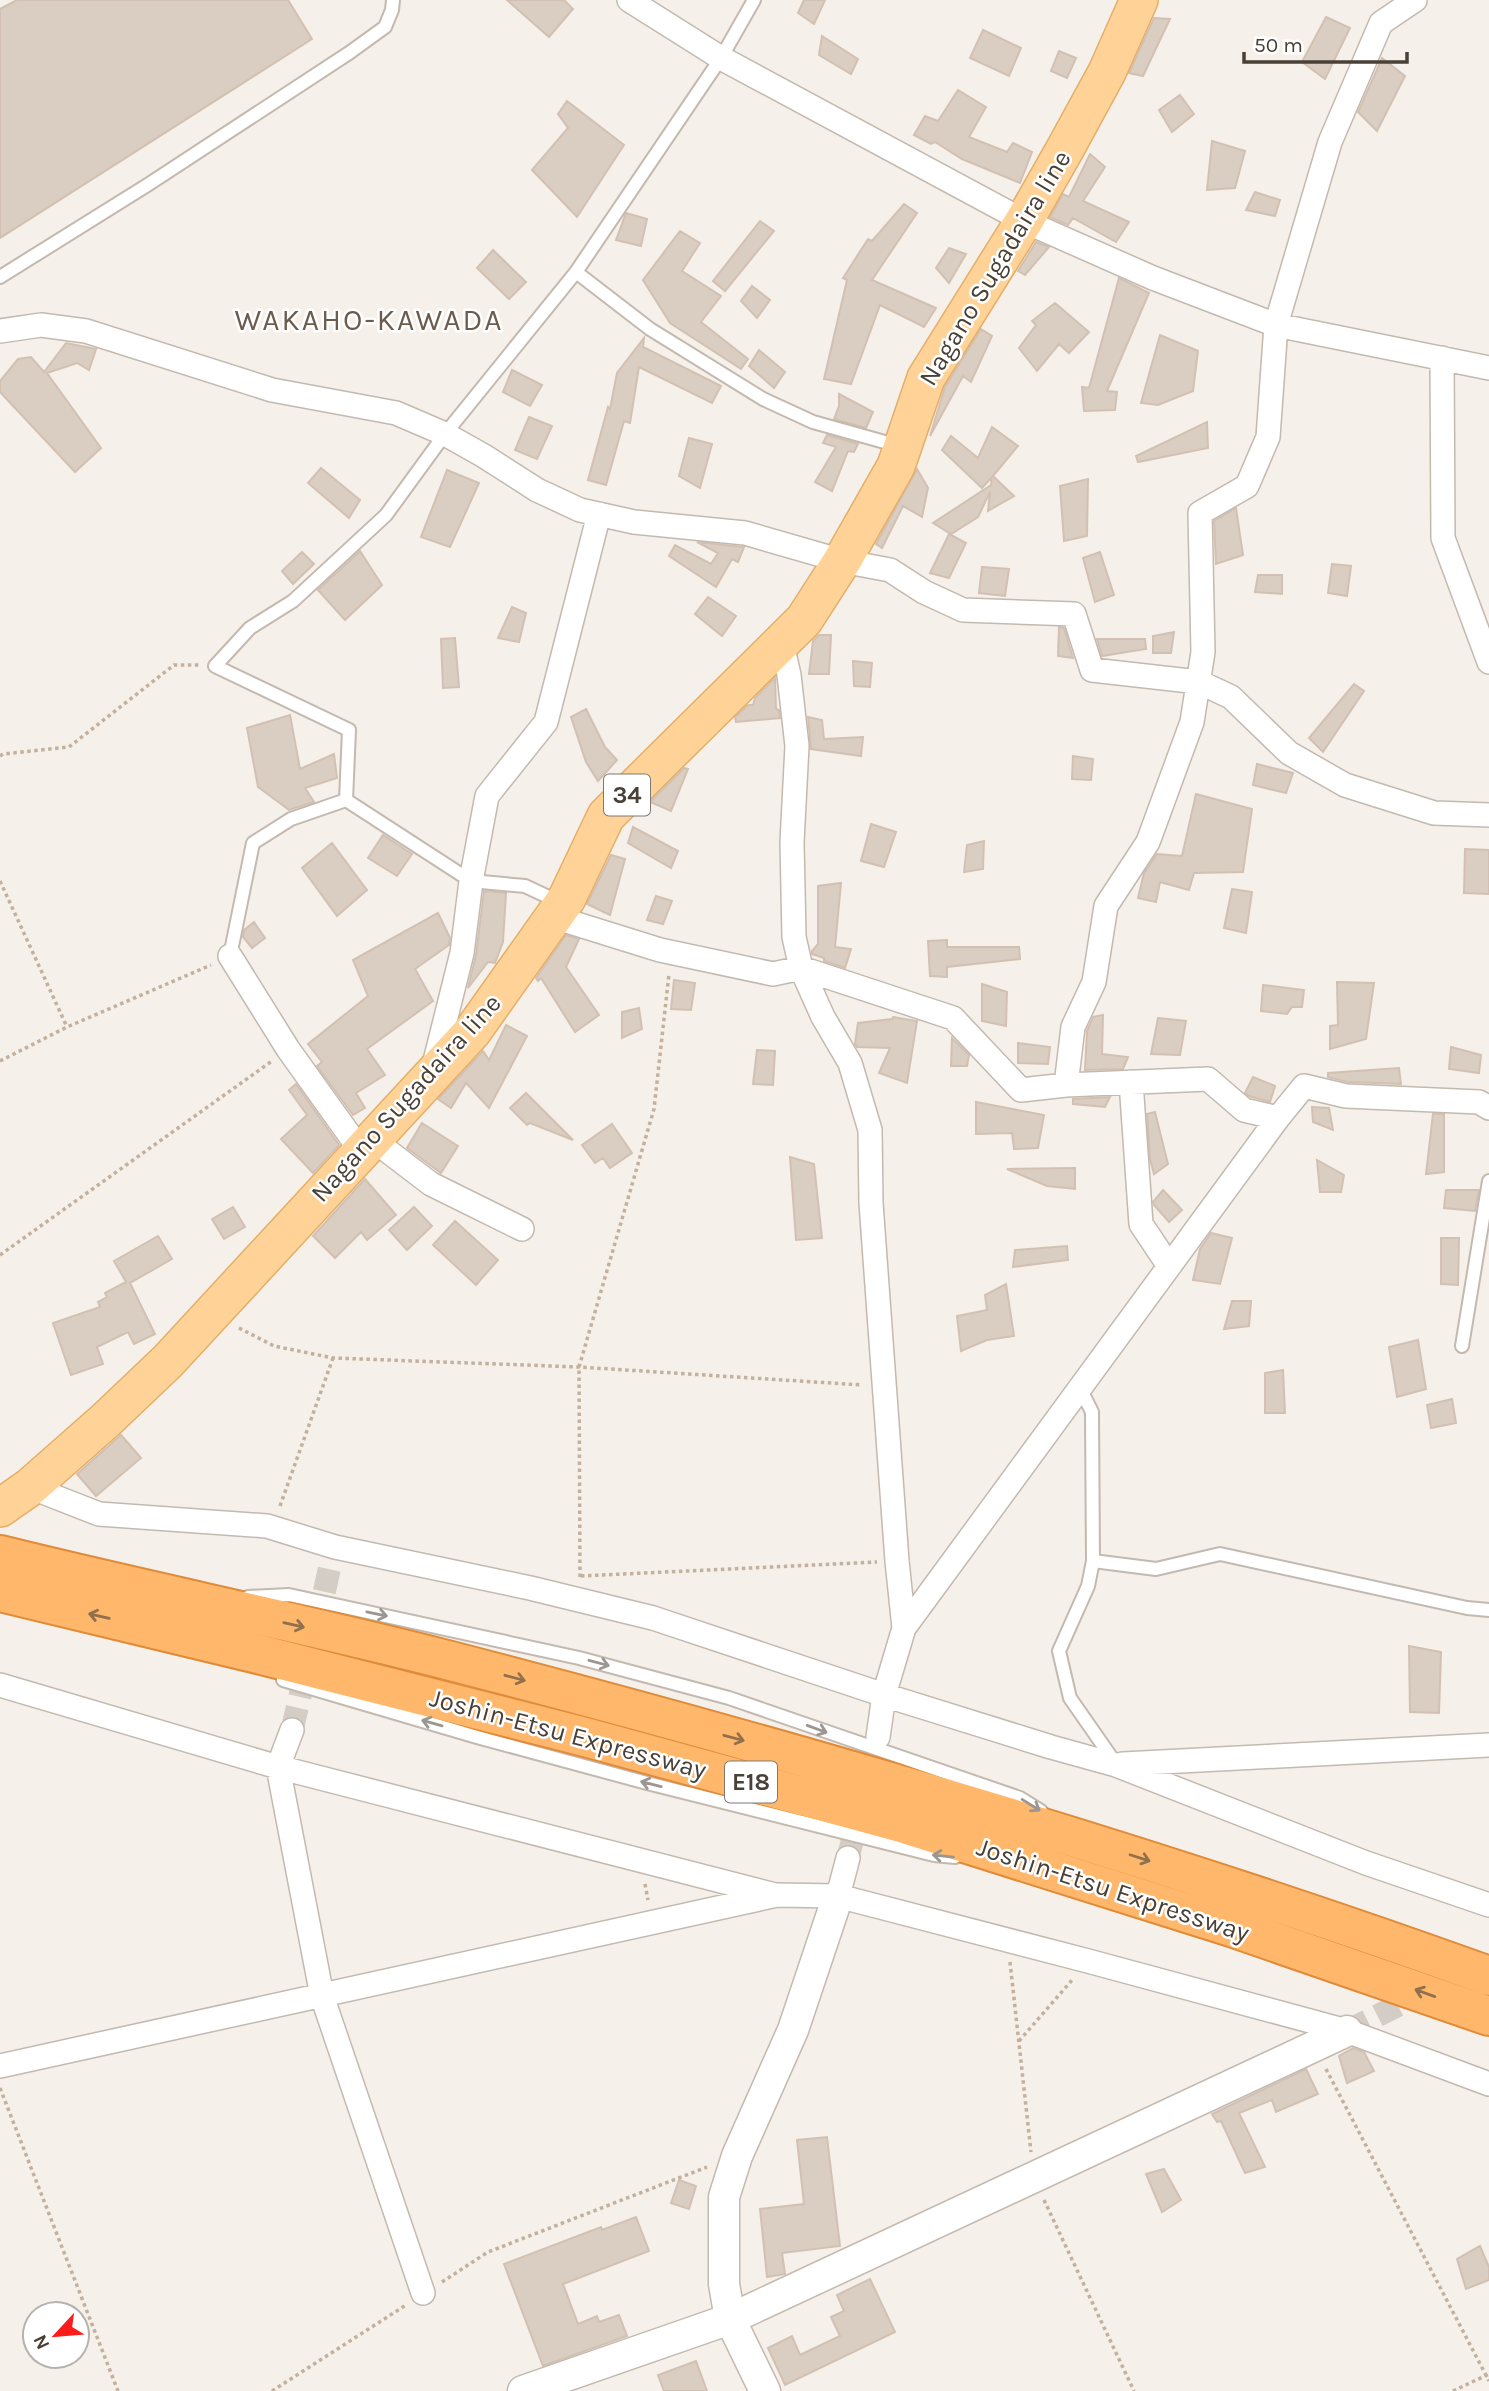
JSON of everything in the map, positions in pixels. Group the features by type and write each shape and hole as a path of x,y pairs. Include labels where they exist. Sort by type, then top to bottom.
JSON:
{"highway":[{"name":"Joshin-Etsu Expressway","path":"4,1569 188,1600 442,1659 584,1696 912,1788 1090,1842 1398,1943 1489,1976"},
{"name":"Joshin-Etsu Expressway","path":"4,1569 158,1630 585,1737 901,1823 1231,1927 1489,2016"}],"main road":[{"name":"Nagano Sugadaira line","path":"0,1508 30,1486 106,1420 168,1361 471,1032 559,910 606,816 804,621 842,561 895,466 926,377 1024,221 1107,72 1139,0"}],"street":[{"path":"629,0 721,58 1024,221 1153,278 1276,325 1489,368"},
{"path":"1066,1085 1073,1027 1094,982 1107,906 1148,842 1192,722 1203,652 1200,513 1247,486 1268,437 1276,325 1331,142 1381,23 1415,0"},
{"path":"0,331 41,326 86,331 272,390 396,413 445,434 537,490 580,510 634,522 745,533 842,561 890,570 924,592 963,610 1074,614 1092,670 1199,682 1231,697 1289,753 1345,785 1434,813 1489,815"},
{"path":"1442,358 1443,538 1489,662"},
{"path":"432,1075 462,953 471,881 487,796 546,722 599,514"},
{"path":"782,644 789,675 797,746 792,842 794,937 801,968 850,1063 870,1130 871,1203 904,1629"},
{"path":"559,910 671,953 774,974 801,968 953,1018 1021,1090 1066,1085 1208,1079 1244,1110 1278,1118"},
{"path":"230,956 288,1049 367,1145 431,1184 522,1229"},
{"path":"1131,1082 1141,1224 1169,1266"},
{"path":"878,1737 884,1695 904,1629 1304,1086 1346,1096 1479,1102 1489,1108"},
{"path":"30,1486 99,1514 272,1528 332,1556 580,1600 653,1618 884,1695 1116,1765 1366,1863 1489,1905"},
{"path":"0,1685 278,1766 642,1862 777,1895 838,1896 1088,1961 1347,2031 1489,2084"},
{"path":"292,1730 278,1766 321,1996 424,2293"},
{"path":"1116,1765 1489,1745"},
{"path":"765,2391 730,2319 724,2284 724,2197 737,2156 793,2030 848,1858"},
{"path":"0,2066 777,1895"},
{"path":"523,2391 730,2319 1347,2031"}],"lane":[{"path":"0,277 149,184 385,27 393,0"},
{"path":"346,800 349,730 215,666 250,628 293,601 387,515 445,434 576,272 721,58 754,0"},
{"path":"576,272 650,329 763,399 813,422 902,447"},
{"path":"346,800 471,881 525,886 559,910"},
{"path":"230,956 253,843 291,819 346,800"},
{"path":"1462,1346 1489,1181"},
{"path":"1080,1388 1092,1412 1093,1561 1088,1586 1059,1651 1070,1698 1116,1765"},
{"path":"1093,1561 1156,1569 1220,1554 1467,1608 1489,1610"},
{"path":"158,1630 220,1659"},
{"path":"271,1676 477,1737 646,1783 934,1855 1036,1864"}],"path":[{"path":"0,756 69,747 174,665 215,666"},
{"path":"0,881 67,1027"},
{"path":"580,1600 579,1367 654,1109 671,953"},
{"path":"0,1061 67,1027 230,956"},
{"path":"0,1255 288,1049"},
{"path":"216,1309 240,1328 274,1346 333,1358 579,1367 885,1386"},
{"path":"272,1528 333,1358"},
{"path":"580,1576 897,1561"},
{"path":"642,1862 652,1923"},
{"path":"1008,1941 1034,2178 1134,2391"},
{"path":"1019,2041 1088,1961"},
{"path":"1314,2046 1488,2374 1489,2381"},
{"path":"0,2088 118,2391"},
{"path":"272,2391 488,2252 737,2156"},
{"path":"1453,2391 1488,2374"}],"building":[{"path":"17,0 288,0 312,39 0,238 0,9"},
{"path":"507,0 564,0 573,9 549,37"},
{"path":"804,0 825,0 814,24 798,13"},
{"path":"1326,17 1350,28 1325,79 1302,62"},
{"path":"1154,18 1170,19 1143,76 1129,73"},
{"path":"983,30 1021,48 1009,76 970,58"},
{"path":"822,36 858,59 851,74 819,55"},
{"path":"1059,51 1076,58 1067,78 1051,71"},
{"path":"1382,58 1405,76 1377,131 1358,112"},
{"path":"958,90 986,107 969,137 1007,152 1013,143 1032,152 1020,183 962,159 935,142 931,144 914,135 925,116 938,121"},
{"path":"1180,95 1194,114 1172,132 1159,110"},
{"path":"567,101 624,145 577,217 532,170 568,128 558,114"},
{"path":"1212,141 1245,151 1235,188 1207,190"},
{"path":"1090,154 1105,167 1083,201 1129,222 1116,242 1073,218 1068,225 1050,217 1063,194 1069,197"},
{"path":"1255,192 1280,200 1275,216 1246,210"},
{"path":"904,204 917,213 872,280 936,308 924,327 880,305 851,384 824,379 847,280 843,278 868,239 872,241"},
{"path":"626,213 647,219 641,246 616,240"},
{"path":"760,221 774,231 725,291 713,281"},
{"path":"680,231 700,243 682,271 721,296 701,322 748,359 741,369 670,323 643,280"},
{"path":"1036,242 1049,247 1025,275 1018,271"},
{"path":"949,248 966,254 949,283 936,268"},
{"path":"493,250 526,282 509,299 477,268"},
{"path":"1119,278 1149,293 1107,391 1117,392 1115,410 1084,411 1082,387 1089,388"},
{"path":"752,286 770,300 757,318 741,301"},
{"path":"1055,303 1089,332 1069,353 1059,344 1037,371 1019,348 1036,325 1032,321"},
{"path":"981,329 992,336 971,382 963,376 930,436 945,387"},
{"path":"1160,335 1198,351 1193,391 1158,405 1141,403"},
{"path":"644,338 643,347 721,386 712,403 639,367 630,423 624,421 606,485 588,480 608,407 610,409 617,373"},
{"path":"66,343 96,349 89,370 77,363 47,373 101,448 75,472 0,392 0,381 18,359 31,357 44,372"},
{"path":"759,350 785,372 774,388 749,366"},
{"path":"512,370 542,385 530,406 503,392"},
{"path":"839,394 873,412 866,428 834,419 839,406"},
{"path":"529,417 552,426 537,459 515,450"},
{"path":"1207,422 1208,448 1138,462 1136,456"},
{"path":"992,427 1018,446 993,476 1014,496 988,511 990,492 978,517 951,534 933,523 991,485 992,477 982,488 942,450 951,436 978,458"},
{"path":"827,435 858,444 854,452 848,451 832,491 815,482 836,447 823,443"},
{"path":"689,438 712,444 700,488 679,476"},
{"path":"321,468 360,500 349,518 308,483"},
{"path":"917,469 928,488 922,517 903,506 882,548 876,544"},
{"path":"447,470 479,483 450,547 421,537"},
{"path":"1088,479 1087,536 1064,541 1060,486"},
{"path":"1236,508 1243,555 1216,564 1214,521"},
{"path":"949,534 966,543 949,578 930,573"},
{"path":"697,542 744,547 738,562 732,559 716,587 669,556 675,545 711,564 718,553"},
{"path":"360,551 382,585 345,620 318,590"},
{"path":"302,552 314,564 293,584 282,571"},
{"path":"1100,552 1114,595 1095,602 1083,558"},
{"path":"1332,564 1351,566 1347,596 1328,593"},
{"path":"982,567 1009,569 1005,596 979,593"},
{"path":"1258,575 1282,575 1282,594 1255,592"},
{"path":"708,597 736,616 722,636 695,614"},
{"path":"512,607 526,613 519,642 498,638"},
{"path":"1059,627 1064,628 1073,658 1058,656"},
{"path":"1174,632 1171,653 1153,653 1153,636"},
{"path":"819,635 831,635 829,674 809,674 813,641"},
{"path":"455,638 459,687 443,688 441,639"},
{"path":"1097,639 1145,639 1146,649 1102,656"},
{"path":"853,661 872,663 870,687 854,686"},
{"path":"775,678 776,709 779,710 780,718 736,722 735,717 748,705 753,705 755,698"},
{"path":"1354,684 1364,691 1323,752 1309,738"},
{"path":"586,709 605,747 617,760 598,781 586,762 571,717"},
{"path":"290,715 300,769 334,754 337,778 305,788 314,802 289,810 258,787 247,728"},
{"path":"808,717 822,720 824,739 863,737 861,756 811,749"},
{"path":"1073,756 1093,759 1091,780 1072,779"},
{"path":"1257,764 1293,773 1286,793 1253,785"},
{"path":"684,768 688,769 671,811 650,802"},
{"path":"1196,794 1252,809 1243,872 1194,873 1189,890 1160,882 1156,902 1138,898 1144,873 1157,854 1182,856"},
{"path":"871,824 896,832 884,867 861,861"},
{"path":"633,827 678,851 671,868 628,843"},
{"path":"383,835 412,854 397,876 368,858"},
{"path":"984,841 983,869 964,872 967,845"},
{"path":"332,843 367,890 337,916 302,868"},
{"path":"1465,849 1489,850 1489,894 1464,893"},
{"path":"611,855 625,859 610,915 587,904"},
{"path":"841,883 835,947 851,949 845,968 812,954 818,944 818,886"},
{"path":"1232,889 1252,892 1246,933 1224,928"},
{"path":"484,891 506,893 503,942 495,963 488,962 468,988 476,955"},
{"path":"656,896 672,901 663,924 647,920"},
{"path":"438,913 450,938 449,945 415,969 433,1001 367,1049 385,1075 356,1093 365,1108 353,1115 317,1066 322,1062 308,1044 368,996 353,960"},
{"path":"254,922 265,938 252,948 243,937 244,930"},
{"path":"566,935 579,939 566,967 599,1015 575,1032 541,978 538,981 536,978"},
{"path":"947,940 947,947 1019,947 1020,959 947,967 947,977 930,976 928,941"},
{"path":"674,980 695,983 691,1010 671,1009"},
{"path":"1337,982 1374,983 1366,1039 1330,1049 1330,1026 1338,1025"},
{"path":"982,984 1007,992 1006,1026 982,1021"},
{"path":"1263,985 1304,990 1302,1007 1292,1007 1287,1014 1261,1011"},
{"path":"639,1008 642,1029 622,1038 622,1012"},
{"path":"1103,1015 1102,1054 1128,1057 1123,1069 1085,1070 1087,1031 1093,1017"},
{"path":"893,1017 917,1021 907,1083 879,1073 890,1048 857,1047 855,1044 858,1023"},
{"path":"1158,1018 1186,1021 1180,1055 1151,1054"},
{"path":"506,1025 527,1036 489,1108 466,1083 451,1108 438,1099 483,1051 489,1060"},
{"path":"952,1038 969,1055 967,1066 951,1066"},
{"path":"1018,1043 1050,1047 1048,1064 1018,1063"},
{"path":"1451,1047 1481,1055 1479,1073 1449,1069"},
{"path":"757,1050 775,1051 773,1085 753,1084"},
{"path":"1399,1068 1401,1084 1348,1082 1328,1077 1328,1073"},
{"path":"1253,1077 1275,1086 1270,1102 1245,1093"},
{"path":"296,1084 339,1145 313,1173 281,1139 307,1115 289,1090"},
{"path":"526,1093 573,1140 530,1123 527,1125 510,1108"},
{"path":"1110,1097 1105,1107 1073,1104 1073,1099"},
{"path":"976,1102 1044,1115 1038,1148 1014,1149 1012,1133 976,1134"},
{"path":"1312,1107 1329,1108 1333,1130 1313,1122"},
{"path":"1155,1112 1168,1164 1154,1174 1150,1159 1147,1114"},
{"path":"1433,1114 1444,1114 1444,1172 1426,1174"},
{"path":"422,1123 458,1146 441,1173 407,1148"},
{"path":"612,1124 632,1153 610,1168 603,1158 595,1163 582,1145"},
{"path":"790,1157 814,1164 822,1238 796,1240"},
{"path":"1317,1160 1344,1175 1341,1192 1320,1192"},
{"path":"1075,1168 1075,1189 1047,1186 1007,1169"},
{"path":"365,1179 396,1215 367,1240 361,1232 335,1258 313,1236"},
{"path":"1163,1190 1182,1210 1169,1222 1153,1202"},
{"path":"1446,1190 1479,1190 1475,1211 1444,1208"},
{"path":"233,1207 245,1227 224,1239 212,1219"},
{"path":"414,1207 432,1226 407,1250 389,1230"},
{"path":"455,1221 498,1260 476,1285 433,1245"},
{"path":"1211,1233 1232,1238 1220,1284 1193,1280 1200,1249"},
{"path":"158,1236 172,1259 130,1283 155,1334 134,1344 128,1332 97,1347 103,1364 71,1375 53,1323 100,1307 98,1302 107,1297 105,1293 126,1282 114,1261"},
{"path":"1441,1238 1459,1238 1458,1285 1441,1284"},
{"path":"1067,1246 1068,1260 1013,1267 1015,1250"},
{"path":"1006,1284 1014,1336 987,1340 961,1351 957,1316 987,1310 985,1295"},
{"path":"1232,1301 1251,1301 1249,1326 1224,1329"},
{"path":"1418,1340 1426,1389 1397,1397 1389,1347"},
{"path":"1283,1370 1285,1413 1265,1413 1265,1373"},
{"path":"1452,1399 1456,1423 1431,1428 1427,1405"},
{"path":"121,1435 141,1458 96,1496 77,1474"},
{"path":"1409,1646 1441,1652 1439,1713 1410,1712"},
{"path":"1353,2048 1364,2052 1374,2071 1347,2083 1339,2056"},
{"path":"1306,2069 1318,2094 1276,2112 1272,2100 1239,2113 1265,2167 1245,2173 1221,2121 1217,2122 1212,2114"},
{"path":"827,2137 840,2246 782,2253 785,2274 767,2277 760,2209 804,2204 797,2140"},
{"path":"1164,2169 1181,2200 1162,2212 1146,2174"},
{"path":"679,2180 696,2186 689,2209 671,2203"},
{"path":"636,2217 649,2251 563,2284 578,2324 597,2316 599,2322 619,2315 627,2336 543,2366 504,2264 601,2227 602,2230"},
{"path":"1480,2246 1489,2267 1489,2280 1466,2289 1457,2259"},
{"path":"870,2279 895,2332 785,2385 768,2348 792,2336 800,2355 840,2336 831,2317 844,2311 837,2295"},
{"path":"696,2361 707,2391 664,2391 658,2375"}],"tunnel":[{"path":"317,1625 330,1566"},
{"path":"292,1730 308,1662"},
{"path":"848,1858 878,1737"},
{"path":"1347,2031 1425,1992"}],"district":[{"name":"WAKAHO-KAWADA","path":"369,320"}]}
